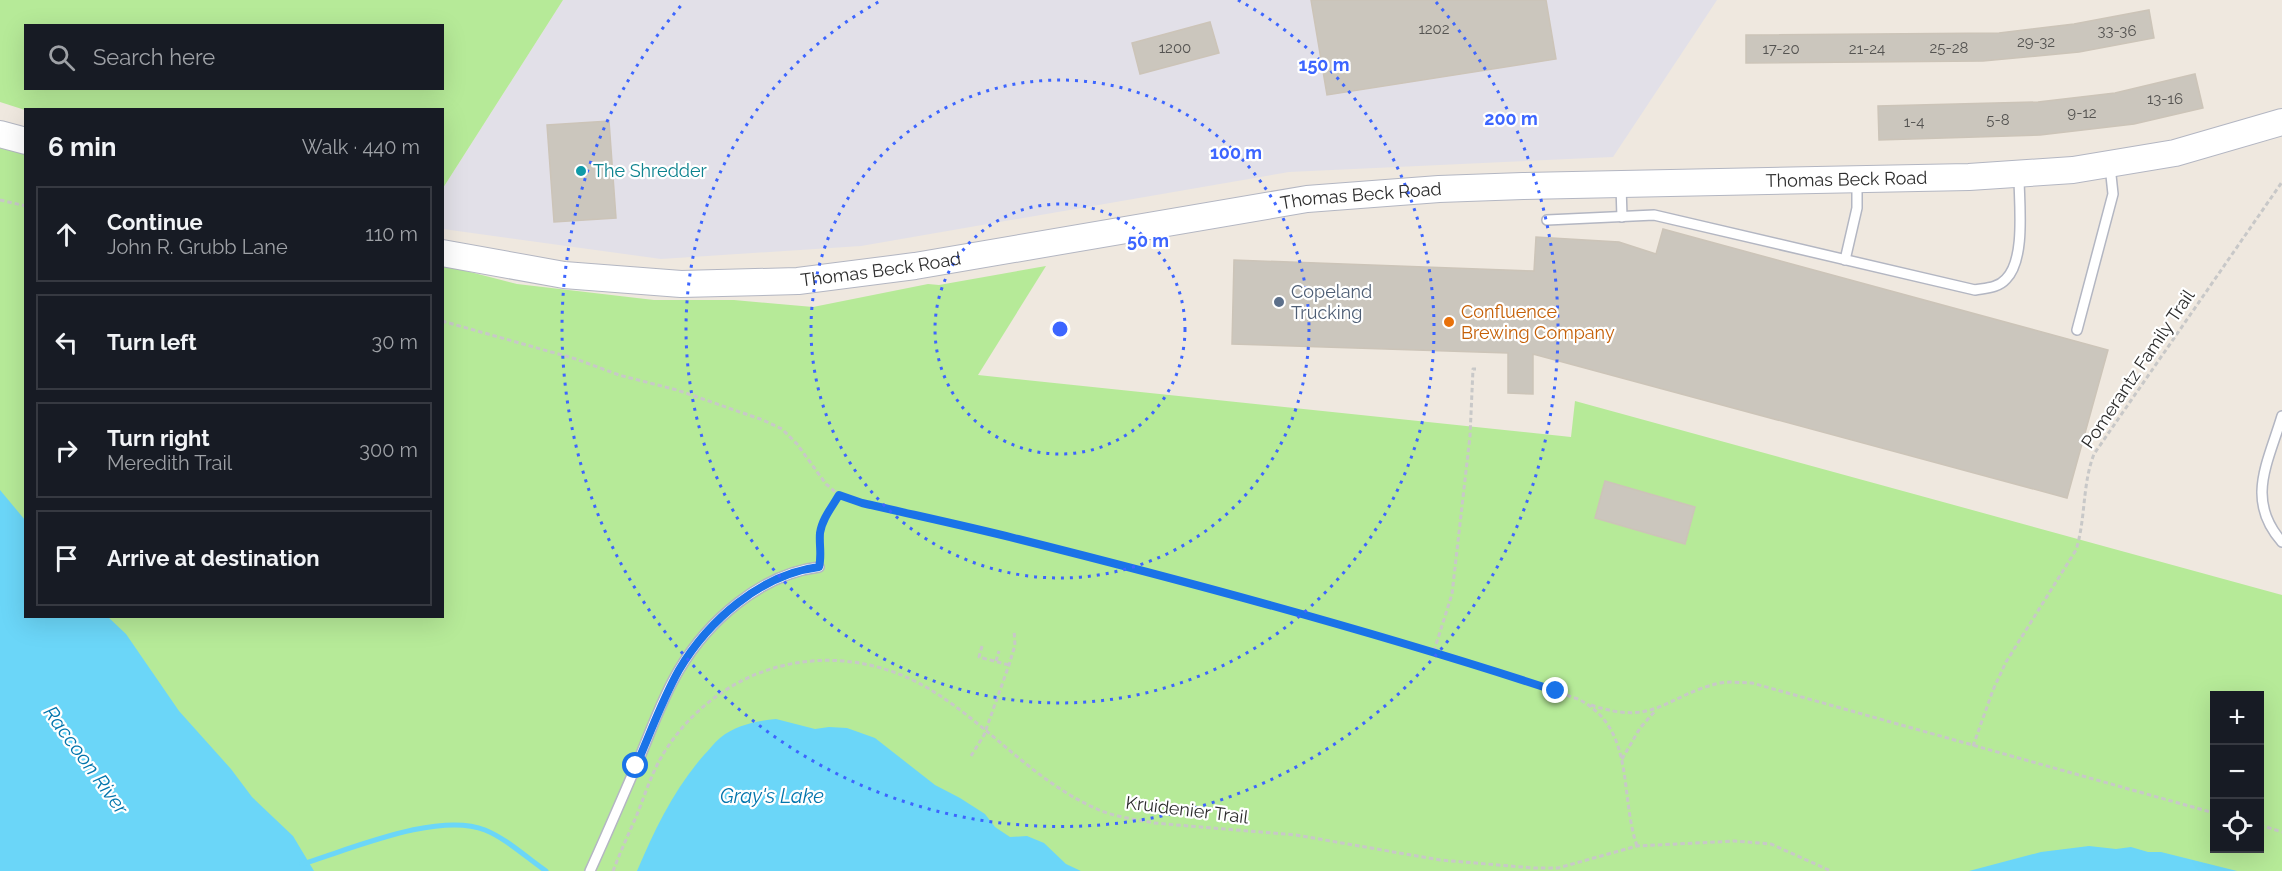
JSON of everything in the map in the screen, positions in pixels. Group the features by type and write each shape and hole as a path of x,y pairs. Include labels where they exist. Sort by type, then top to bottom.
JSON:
{"main road":[{"name":"Thomas Beck Road","path":"444,253 564,275 681,284 798,281 915,266 1307,199 1439,189 1857,180 2073,170 2175,153 2282,122"},
{"path":"0,134 24,140"}],"lane":[{"path":"2077,330 2113,194 2110,164"},
{"path":"1547,220 1654,215 1975,290 1993,287 2006,279 2014,266 2019,244 2019,174"},
{"path":"1845,260 1857,208 1857,180"},
{"path":"1621,184 1622,217"},
{"path":"2282,416 2260,492 2264,516 2282,542"},
{"path":"590,871 660,710 680,669 705,635 735,606 759,589 785,575 805,568 819,567"}],"path":[{"name":"Pomerantz Family Trail","path":"1973,746 1993,690 2006,662 2076,550 2080,537 2088,470 2094,454 2282,182"},
{"path":"0,200 24,206"},
{"path":"444,322 576,359 619,375 677,390 763,420 782,429 826,484 839,495 862,503 1093,558 1433,651 1556,691 1611,712 1634,714 1657,710 1703,688 1722,682 1752,683 2210,812"},
{"path":"1433,651 1452,594 1470,436 1473,369 1476,369"},
{"path":"819,567 822,554 820,532 824,520 839,495"},
{"path":"971,756 986,730 1009,665 1015,645 1014,630"},
{"path":"982,646 979,657 1009,665"},
{"path":"996,661 999,651"},
{"name":"Kruidenier Trail","path":"613,871 665,751 700,708 724,689 753,674 786,664 816,660 841,660 896,672 931,690 986,730 1060,790 1098,810 1154,823 1296,835 1440,860 1534,868 1558,867 1637,846 1735,841 1771,844 1831,871"},
{"path":"1590,705 1603,716 1611,728 1622,759 1632,831 1637,846"},
{"path":"1622,759 1640,728 1657,710"},
{"path":"2264,827 2282,832"}],"shaded area":[{"path":"563,0 1717,0 1613,157 1289,172 861,246 661,259 444,229 444,186"}],"green space":[{"path":"0,0 563,0 444,186 444,108 24,110 0,102"},
{"path":"0,146 24,153 24,530 0,499"},
{"path":"444,265 517,284 654,300 734,300 813,307 928,284 939,285 1046,266 978,375 1571,437 1575,401 2282,595 2282,871 313,871 94,618 444,618"}],"water":[{"name":"Raccoon River","path":"0,490 24,519 24,618 109,618 126,634 179,711 231,769 252,797 293,836 314,871 0,871"},
{"name":"Gray's Lake","path":"776,719 815,729 847,728 875,738 935,785 985,814 995,827 1010,837 1027,836 1044,843 1066,864 1081,871 637,871 674,796 693,768 714,744 739,727"},
{"path":"2089,846 2116,849 2131,847 2148,852 2161,852 2237,871 1969,871 2041,852"}],"building":[{"path":"1311,0 1546,0 1556,59 1327,95"},
{"path":"2149,10 2154,38 2079,52 1983,61 1746,63 1746,35 1999,33 2074,24"},
{"path":"1210,22 1219,53 1140,74 1132,43"},
{"path":"2195,74 2203,108 2134,124 2040,135 1879,140 1878,106 2038,102 2115,93"},
{"name":"The Shredder","path":"609,121 616,218 554,222 547,125"},
{"path":"1663,229 2108,350 2067,498 1533,354 1533,394 1508,393 1508,353 1232,344 1234,260 1534,271 1536,237 1619,242 1656,254"},
{"path":"1605,481 1695,507 1685,544 1595,518"}],"waterway":[{"path":"302,864 368,842 419,829 443,825 466,825 493,834 546,871"}],"place":[{"name":"The Shredder","path":"581,171"},
{"name":"Copeland Trucking","path":"1279,302"},
{"name":"Confluence Brewing Company","path":"1449,322"}],"route":[{"path":"636,766 680,669 705,635 735,606 759,589 785,575 805,568 819,567 822,554 820,532 824,520 839,495 862,503 1180,581 1433,651 1556,691"}]}
